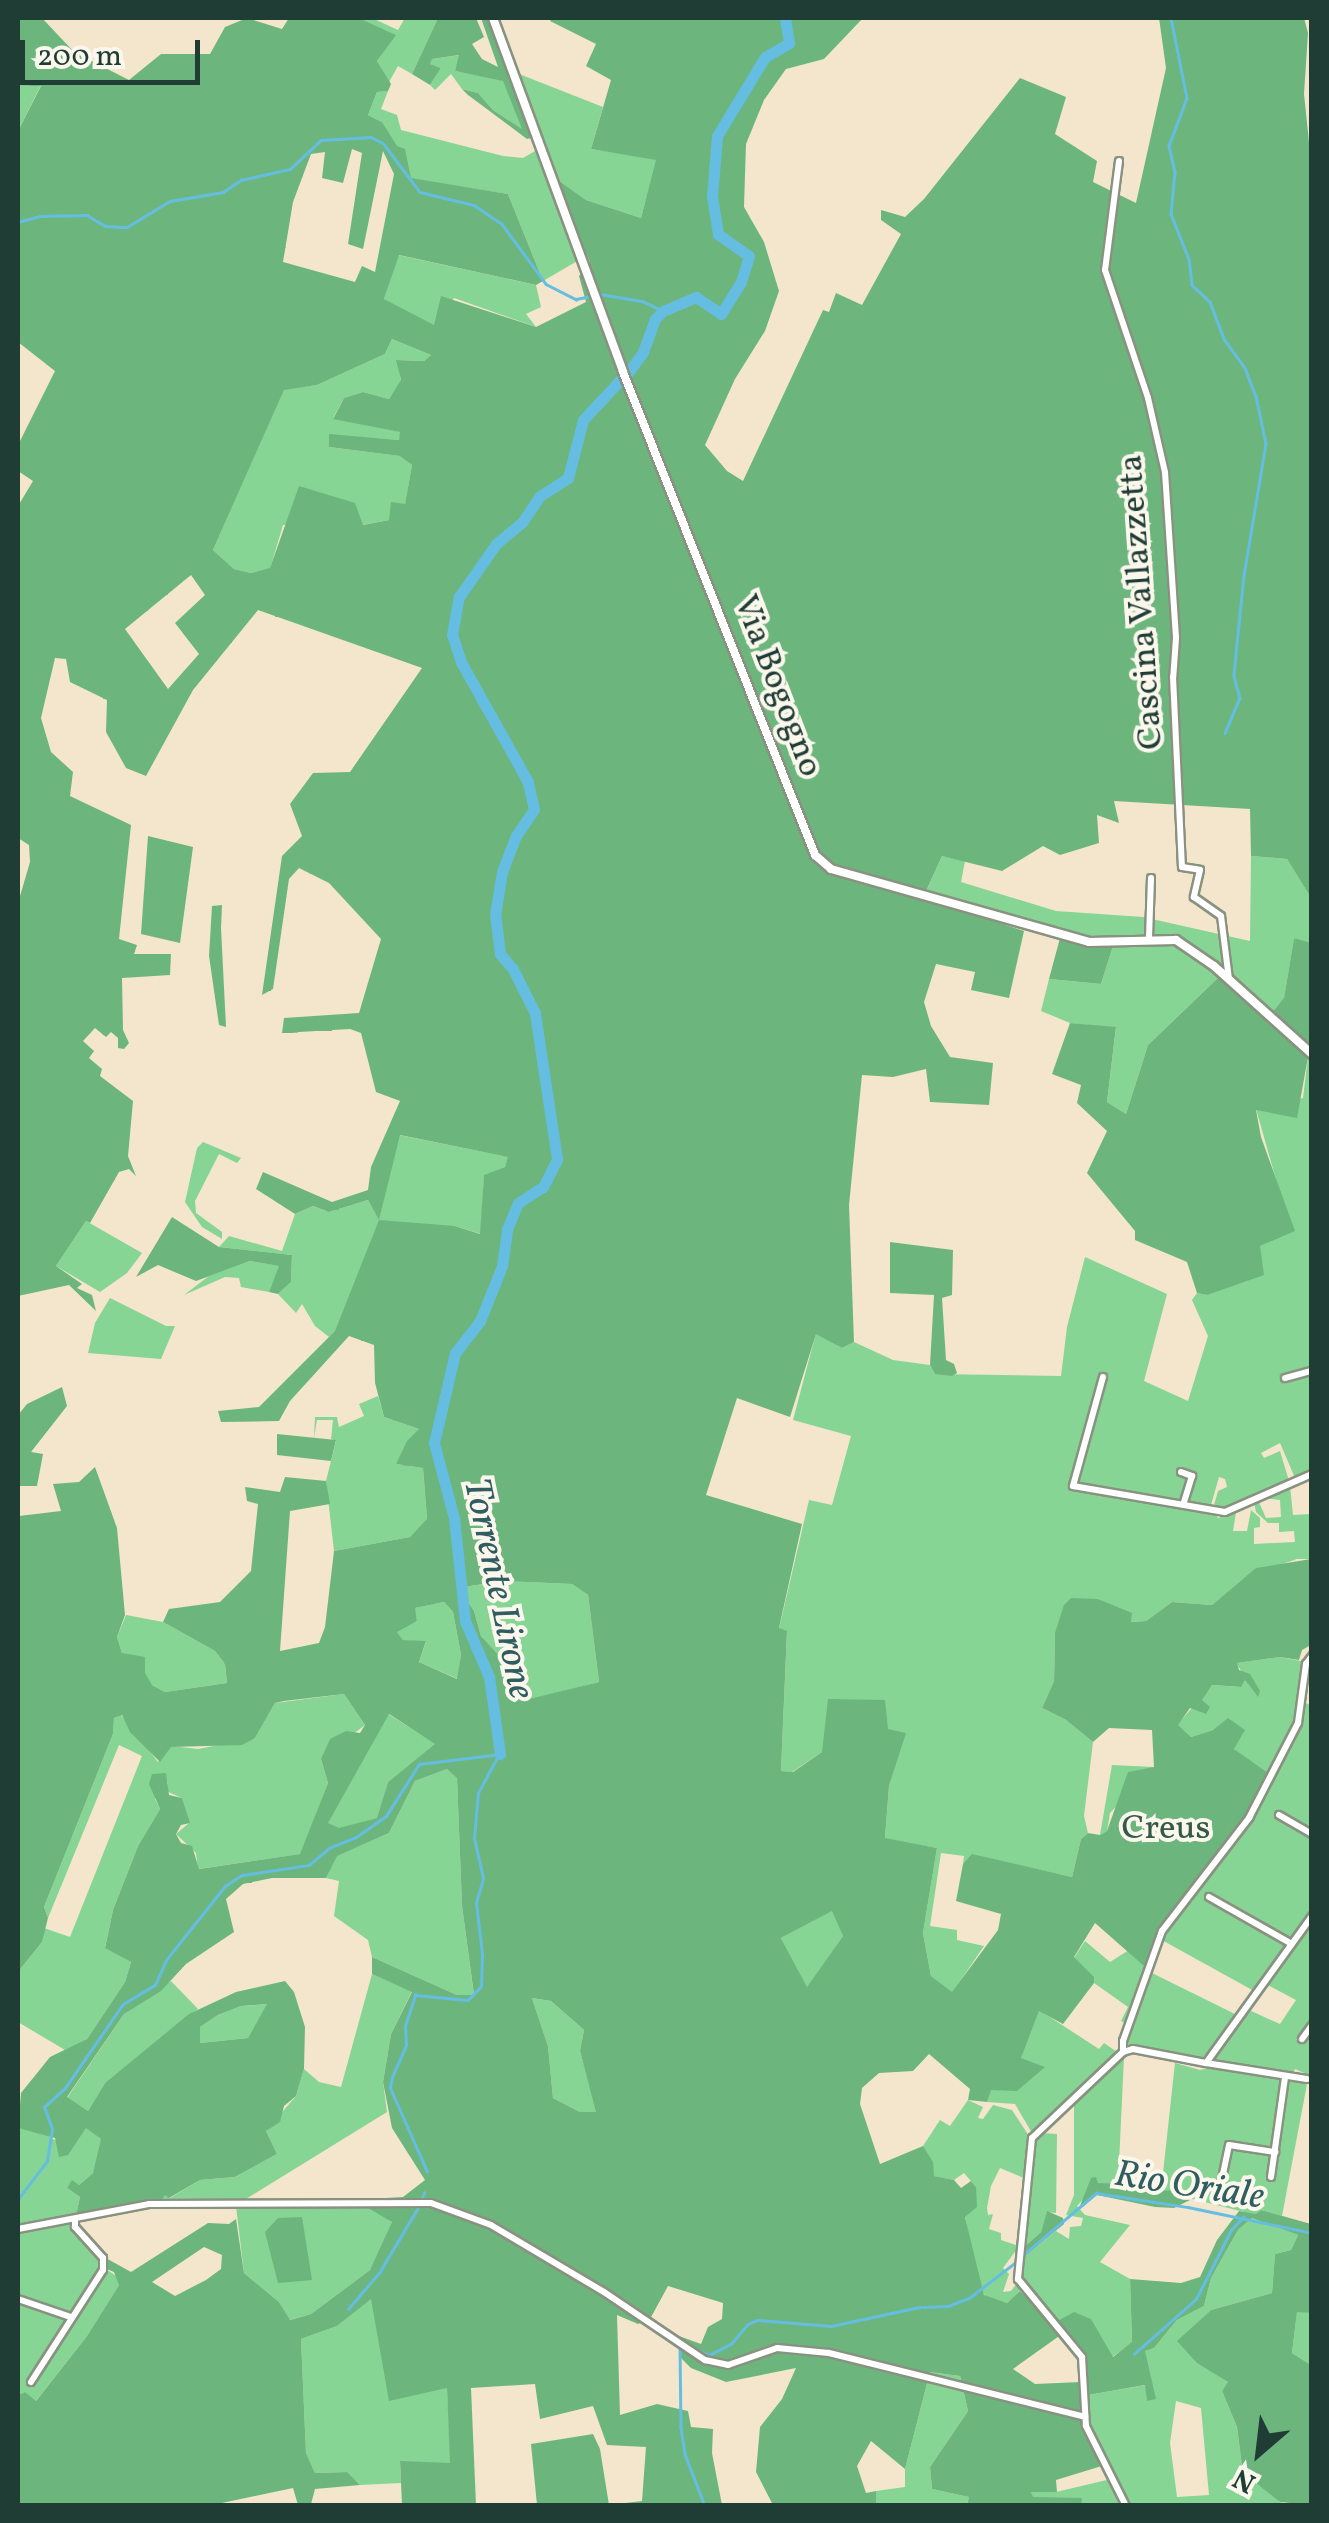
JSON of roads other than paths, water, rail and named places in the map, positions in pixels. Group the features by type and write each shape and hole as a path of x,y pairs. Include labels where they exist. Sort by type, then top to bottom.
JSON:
{"main road":[{"name":"Via Bogogno","path":"492,18 623,372 815,855 831,869 1062,936 1088,942 1176,940 1192,948 1312,1054"}],"street":[{"name":"Cascina Vallazzetta","path":"1119,161 1105,270 1148,398 1164,472 1176,638 1173,677 1182,867 1200,870 1194,897 1221,916 1229,980"},
{"path":"1149,938 1151,878"},
{"path":"1286,1378 1312,1371"},
{"path":"1103,1377 1073,1486 1225,1512 1312,1474"},
{"path":"1181,1472 1192,1476 1182,1505"},
{"path":"1123,2052 1122,2041 1162,1931 1249,1818 1298,1723 1306,1664 1312,1656"},
{"path":"1279,1815 1312,1834"},
{"path":"1210,1898 1292,1944"},
{"path":"1206,2063 1312,1916"},
{"path":"1302,2039 1312,2025"},
{"path":"1126,2506 1085,2416 1082,2357 1021,2286 1019,2260 1032,2138 1123,2052 1133,2049 1306,2080"},
{"path":"1271,2177 1285,2078"},
{"path":"1220,2193 1229,2145 1275,2152"},
{"path":"18,2229 149,2204 431,2203 490,2225 604,2292 705,2360 728,2365 777,2348 829,2353 1085,2416"},
{"path":"30,2382 104,2264 75,2227 75,2221"},
{"path":"18,2298 71,2317"}],"waterway":[{"name":"Torrente Lirone","path":"627,374 663,311 696,297 721,314 741,282 749,256 718,234 712,196 717,136 765,57 789,43 785,18"},
{"path":"1171,18 1187,98 1169,146 1175,172 1171,214 1189,259 1192,285 1210,302 1224,339 1245,368 1256,396 1266,444 1244,575 1234,676 1240,698 1225,733"},
{"path":"18,222 40,216 87,215 105,226 127,227 170,201 223,192 241,180 290,169 321,140 371,137 383,143 420,192 474,205 502,224 546,284 576,299 591,296"},
{"path":"600,294 642,301 663,311"},
{"name":"Torrente Lirone","path":"500,1754 489,1677 465,1621 454,1518 434,1443 455,1353 480,1321 502,1266 507,1229 518,1203 543,1187 557,1159 535,1013 513,969 500,954 495,915 502,872 516,836 534,809 528,782 461,662 452,635 459,597 496,544 523,521 540,496 568,478 583,420 622,378"},
{"path":"427,2172 390,2088 406,2045 405,2026 415,1995 468,2000 481,1986 476,1903 483,1878 474,1838 478,1793 499,1754"},
{"name":"Torrente Lirone","path":"18,2199 47,2161 52,2129 44,2107 65,2088 123,2004 155,1985 166,1960 225,1886 242,1875 309,1865 329,1848 356,1837 386,1816 419,1764 500,1754"},
{"path":"421,2200 424,2193"},
{"name":"Rio Oriale","path":"1021,2257 1096,2193 1312,2233"},
{"path":"348,2309 379,2273 419,2206"},
{"path":"1134,2354 1196,2299 1231,2230 1243,2217"},
{"name":"Rio Oriale","path":"923,2307 948,2306 969,2298 1016,2262"},
{"name":"Rio Oriale","path":"700,2351 709,2355 731,2344 748,2324 758,2320 831,2326 920,2307"},
{"name":"Rio Oriale","path":"680,2347 685,2454 705,2506"}],"park label":[{"name":"Creus","path":"1166,1829"}]}
